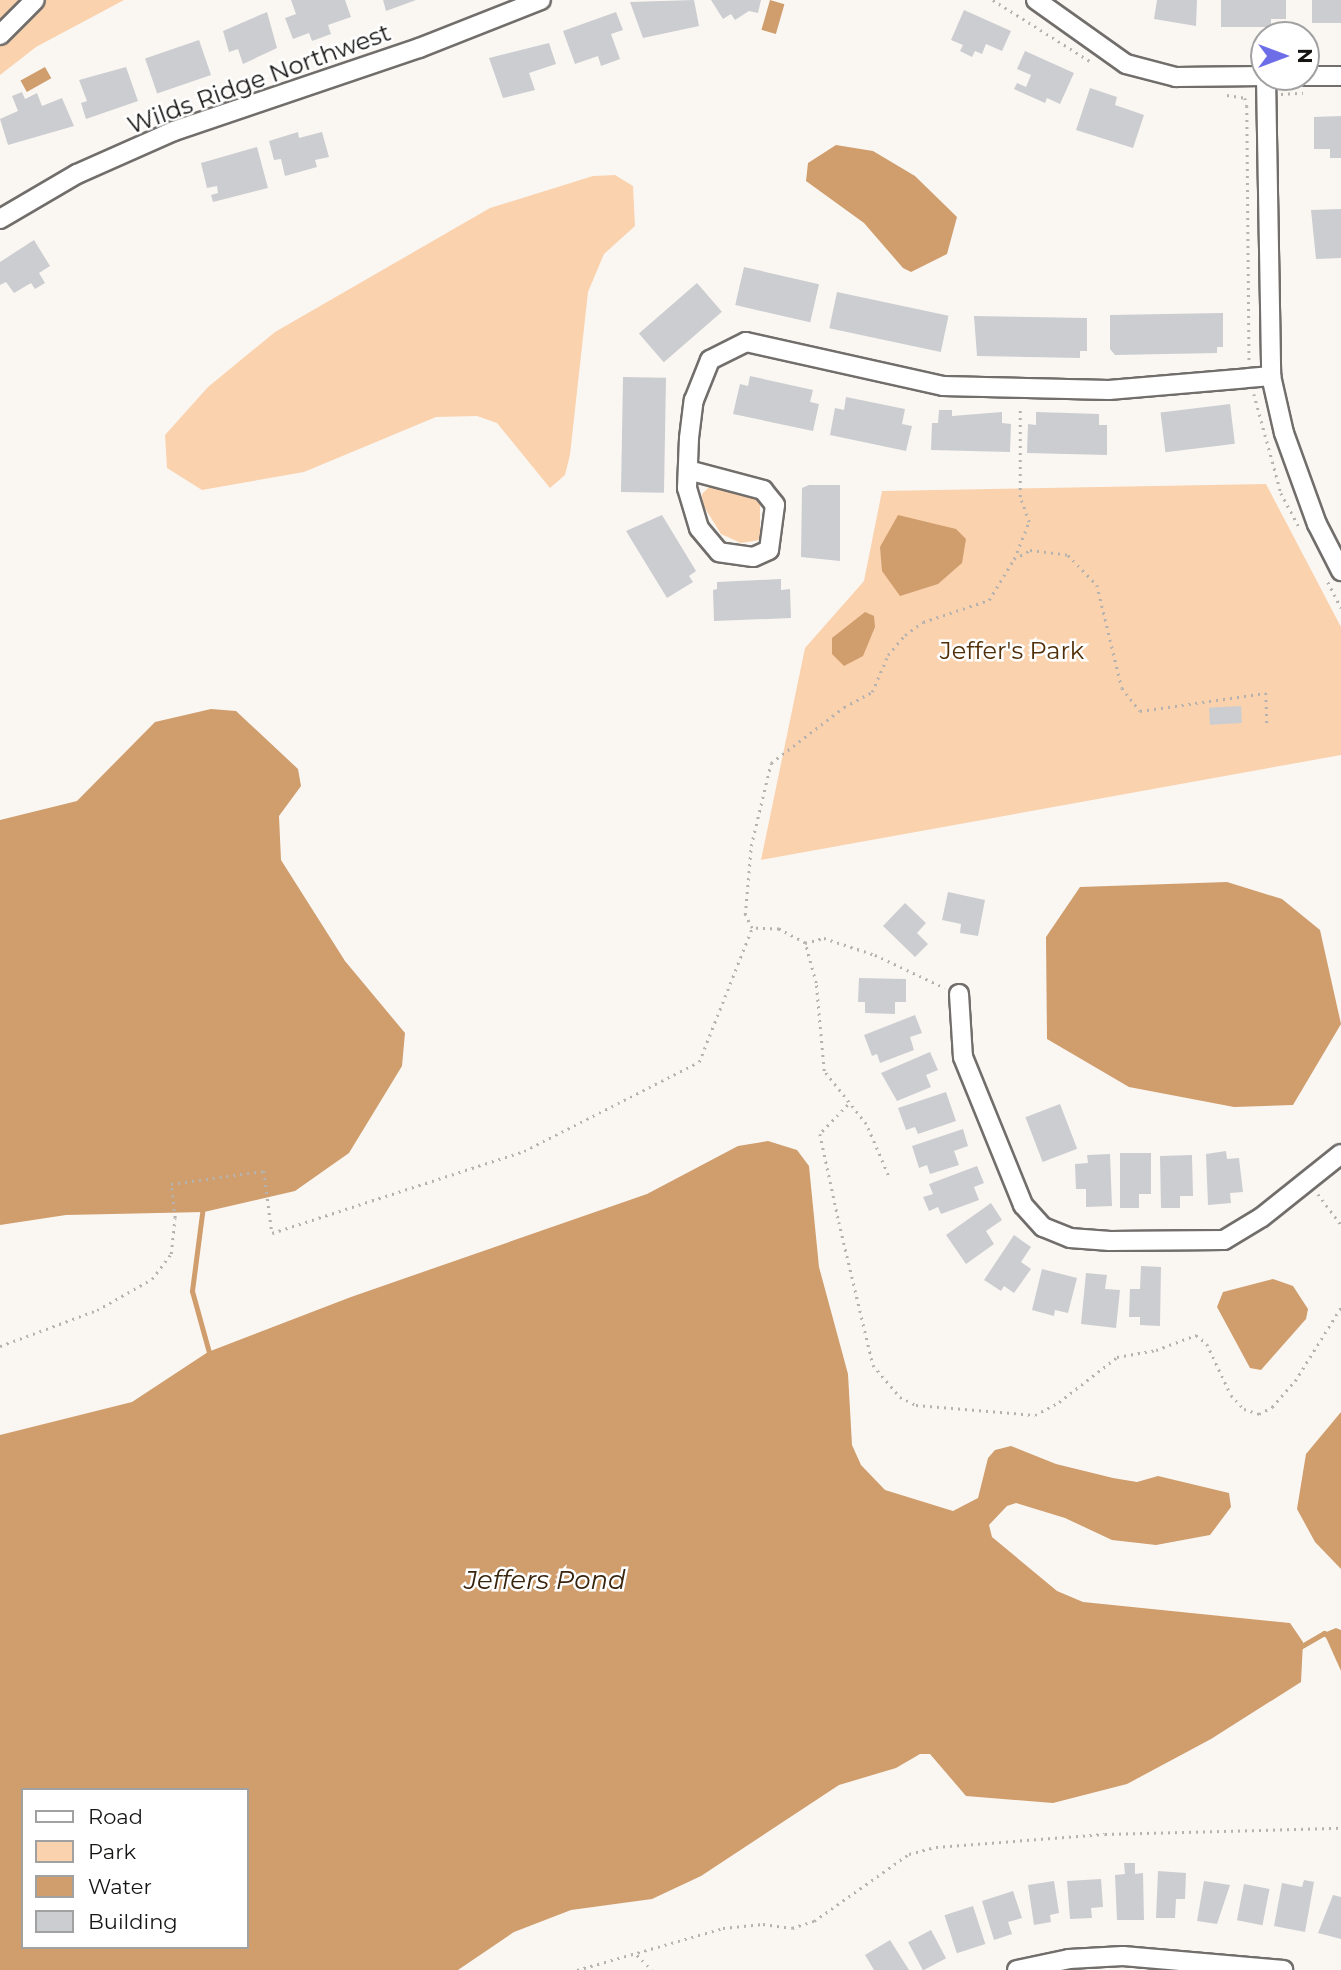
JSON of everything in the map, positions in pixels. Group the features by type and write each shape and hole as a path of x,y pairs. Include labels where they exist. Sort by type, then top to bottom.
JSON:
{"street":[{"path":"0,35 34,0"},
{"name":"Wilds Ridge Northwest","path":"0,219 76,174 174,131 419,48 541,0"},
{"path":"1036,0 1126,64 1176,77 1250,81"},
{"path":"1320,76 1341,76"},
{"path":"1265,91 1271,376 1293,459 1332,572"},
{"path":"688,470 763,490 775,505 769,550 753,557 719,552 699,528 687,488 688,470 694,400 710,360 746,342 943,386 1109,390 1271,376"},
{"path":"959,994 963,1057 1023,1205 1043,1227 1070,1238 1097,1240 1224,1240 1262,1217 1341,1154"},
{"path":"1017,1970 1069,1959 1123,1956 1201,1965 1283,1970"}],"path":[{"path":"993,0 1095,64"},
{"path":"1214,93 1245,98 1254,91"},
{"path":"1307,91 1316,93"},
{"path":"1245,98 1251,378 1281,493 1305,539"},
{"path":"752,928 744,915 751,846 771,763 844,706 872,692 888,656 905,635 923,622 989,600 1014,559 1028,522 1020,497 1020,389"},
{"path":"1014,559 1030,550 1068,555 1097,585 1122,688 1140,711 1266,693 1267,723"},
{"path":"1332,572 1341,608"},
{"path":"752,928 779,929 805,943 824,938 875,955 959,994"},
{"path":"0,1346 97,1310 152,1279 171,1254 175,1218 171,1184 264,1171 272,1233 524,1152 699,1062 752,928"},
{"path":"805,943 816,983 824,1072 866,1124 888,1175"},
{"path":"849,1104 820,1134 873,1365 900,1397 916,1405 1035,1415 1059,1402 1117,1357 1156,1350 1196,1335 1207,1344 1231,1395 1244,1409 1259,1414 1272,1407 1295,1381 1341,1307"},
{"path":"1308,1180 1341,1225"},
{"path":"578,1970 608,1958 637,1955 723,1928 764,1924 792,1928 814,1921 909,1854 936,1847 1105,1834 1341,1828"},
{"path":"637,1955 652,1970"}],"green space":[{"path":"0,0 124,0 36,47 0,75"},
{"path":"615,175 633,186 635,226 604,254 588,292 570,455 565,475 550,488 497,423 477,416 436,417 304,472 202,490 167,468 165,435 208,387 275,332 490,208 593,176"},
{"name":"Jeffer's Park","path":"1266,484 1341,627 1341,755 761,860 805,648 864,581 882,491"},
{"path":"709,487 760,500 760,540 741,543 721,534 703,505 702,494"}],"water":[{"path":"770,0 784,4 776,34 761,30"},
{"path":"45,67 51,78 27,92 21,81"},
{"path":"836,145 873,151 915,176 957,217 947,254 911,272 903,268 864,223 806,181 808,163"},
{"path":"898,515 956,529 966,539 962,563 938,584 900,596 882,571 880,547"},
{"path":"865,612 874,616 875,627 863,656 844,666 832,654 832,638"},
{"path":"211,709 236,711 298,769 301,786 279,816 281,860 345,961 405,1033 402,1066 349,1153 295,1191 204,1212 66,1215 0,1225 0,820 77,801 155,722"},
{"path":"1227,882 1282,899 1320,930 1341,1024 1293,1105 1234,1107 1129,1087 1047,1039 1046,937 1080,887"},
{"name":"Jeffers Pond","path":"768,1141 797,1150 809,1166 819,1267 848,1374 852,1445 861,1465 885,1490 953,1511 978,1498 988,1458 995,1450 1011,1446 1056,1464 1113,1478 1137,1482 1158,1476 1229,1493 1231,1507 1210,1535 1156,1545 1112,1540 1065,1518 1016,1503 1007,1506 989,1525 992,1537 1057,1591 1083,1602 1290,1623 1303,1642 1301,1682 1211,1739 1127,1784 1053,1803 966,1796 930,1754 920,1754 896,1768 839,1785 701,1876 652,1899 571,1910 514,1932 458,1970 0,1970 0,1435 132,1402 208,1352 351,1297 647,1194 738,1146"},
{"path":"1273,1279 1293,1286 1308,1309 1306,1319 1261,1370 1250,1368 1217,1307 1223,1292"},
{"path":"1341,1412 1341,1569 1315,1542 1297,1509 1306,1454"},
{"path":"1336,1628 1341,1630 1341,1671 1324,1633"}],"building":[{"path":"291,0 345,0 351,17 328,25 331,34 312,41 309,33 293,39 285,18 296,14"},
{"path":"383,0 416,0 386,11"},
{"path":"694,0 699,26 643,38 630,2"},
{"path":"711,0 761,0 758,13 749,11 735,20 731,14 723,19"},
{"path":"1157,0 1197,0 1196,26 1154,19"},
{"path":"1221,0 1286,0 1286,19 1250,21 1250,27 1221,27"},
{"path":"1312,0 1341,0 1341,23 1312,21"},
{"path":"964,10 1011,31 1002,51 986,44 982,54 975,51 972,57 960,51 963,45 951,40"},
{"path":"267,12 277,48 243,64 238,49 229,52 223,31"},
{"path":"616,12 623,30 611,34 620,59 601,66 598,56 575,64 563,31"},
{"path":"199,40 211,75 157,94 145,59"},
{"path":"549,43 556,64 529,73 535,90 503,98 489,58"},
{"path":"1025,51 1074,73 1060,104 1047,98 1045,103 1014,89 1017,83 1026,87 1031,75 1017,69"},
{"path":"126,67 138,101 86,119 81,103 87,101 79,80"},
{"path":"1090,88 1117,97 1115,105 1144,115 1133,148 1076,130"},
{"path":"22,92 25,99 37,93 42,106 62,98 74,126 8,145 0,119 18,111 12,96"},
{"path":"1341,116 1341,158 1330,158 1330,149 1314,149 1314,117"},
{"path":"298,132 299,138 322,132 329,157 315,160 317,167 285,176 281,159 274,160 269,141"},
{"path":"257,147 268,188 213,202 211,195 218,193 217,186 207,188 201,163"},
{"path":"1341,209 1341,258 1316,259 1311,210"},
{"path":"34,240 50,266 39,273 45,283 35,289 31,283 14,293 6,282 0,285 0,262"},
{"path":"744,267 819,284 810,322 735,305"},
{"path":"697,283 722,312 664,362 639,334"},
{"path":"837,292 949,316 941,352 829,328"},
{"path":"1223,313 1223,347 1217,347 1217,353 1115,355 1110,349 1110,315"},
{"path":"974,316 1087,318 1087,351 1080,351 1080,358 977,356"},
{"path":"750,376 813,390 810,402 819,404 813,431 733,414 740,384 748,386"},
{"path":"623,377 666,378 664,493 621,492"},
{"path":"846,397 905,409 902,424 912,426 906,451 830,435 835,408 844,410"},
{"path":"1230,404 1235,444 1165,452 1161,413"},
{"path":"939,410 952,410 952,416 1002,412 1002,423 1011,424 1010,452 931,450 932,423 938,423"},
{"path":"1036,412 1099,414 1099,425 1107,425 1107,455 1027,453 1028,424 1036,425"},
{"path":"809,485 840,485 840,561 801,557 802,488"},
{"path":"662,515 696,571 689,576 693,582 667,598 626,531"},
{"path":"781,579 781,590 790,589 791,618 714,621 713,590 717,589 717,582"},
{"path":"1241,706 1242,723 1210,725 1209,708"},
{"path":"948,892 985,900 978,936 960,933 961,924 942,920"},
{"path":"905,903 926,923 917,933 928,944 915,957 883,926"},
{"path":"859,978 906,979 906,1002 895,1002 895,1014 865,1013 865,1002 858,1002"},
{"path":"915,1015 922,1033 910,1037 914,1050 880,1063 877,1054 872,1056 864,1035"},
{"path":"930,1052 938,1070 926,1075 931,1087 897,1101 881,1073"},
{"path":"946,1092 956,1121 918,1134 915,1127 906,1130 898,1108"},
{"path":"1060,1104 1077,1149 1043,1162 1025,1117"},
{"path":"963,1129 968,1146 954,1151 959,1165 930,1174 927,1165 919,1168 912,1146"},
{"path":"1226,1151 1227,1159 1239,1158 1243,1192 1230,1193 1231,1203 1208,1205 1206,1154"},
{"path":"1120,1153 1151,1153 1151,1194 1139,1194 1139,1208 1120,1208"},
{"path":"1110,1154 1112,1206 1086,1207 1086,1189 1076,1189 1075,1164 1088,1163 1087,1155"},
{"path":"1192,1155 1193,1196 1180,1196 1180,1208 1161,1208 1160,1156"},
{"path":"977,1166 984,1183 974,1187 979,1200 941,1214 938,1207 929,1211 923,1197 933,1194 929,1184"},
{"path":"991,1203 1002,1220 986,1231 994,1244 966,1264 946,1235"},
{"path":"1014,1235 1031,1247 1021,1262 1031,1269 1014,1293 1004,1286 1001,1291 984,1280"},
{"path":"1141,1266 1161,1267 1160,1326 1140,1325 1140,1317 1129,1317 1130,1289 1140,1289"},
{"path":"1042,1269 1077,1278 1068,1313 1055,1310 1054,1316 1032,1310"},
{"path":"1086,1273 1107,1275 1105,1289 1120,1290 1116,1328 1081,1324"},
{"path":"1124,1863 1135,1863 1135,1874 1143,1873 1144,1920 1117,1920 1115,1875 1125,1874"},
{"path":"1158,1871 1186,1873 1185,1899 1176,1899 1175,1918 1156,1918"},
{"path":"1101,1879 1103,1907 1091,1908 1092,1918 1070,1919 1067,1881"},
{"path":"1304,1880 1314,1882 1305,1932 1274,1926 1282,1883 1302,1887"},
{"path":"1054,1881 1059,1913 1050,1915 1051,1922 1034,1925 1028,1885"},
{"path":"1204,1881 1230,1885 1217,1924 1197,1921"},
{"path":"1244,1884 1270,1889 1262,1925 1237,1920"},
{"path":"1013,1891 1022,1918 1008,1922 1012,1934 994,1940 982,1901"},
{"path":"1333,1895 1341,1897 1341,1939 1318,1933"},
{"path":"973,1906 985,1944 957,1953 944,1915"},
{"path":"931,1930 946,1958 923,1970 908,1942"},
{"path":"890,1940 909,1970 874,1970 865,1955"}],"waterway":[{"path":"203,1206 192,1291 210,1356"},
{"path":"1300,1647 1324,1633 1341,1646"}]}
